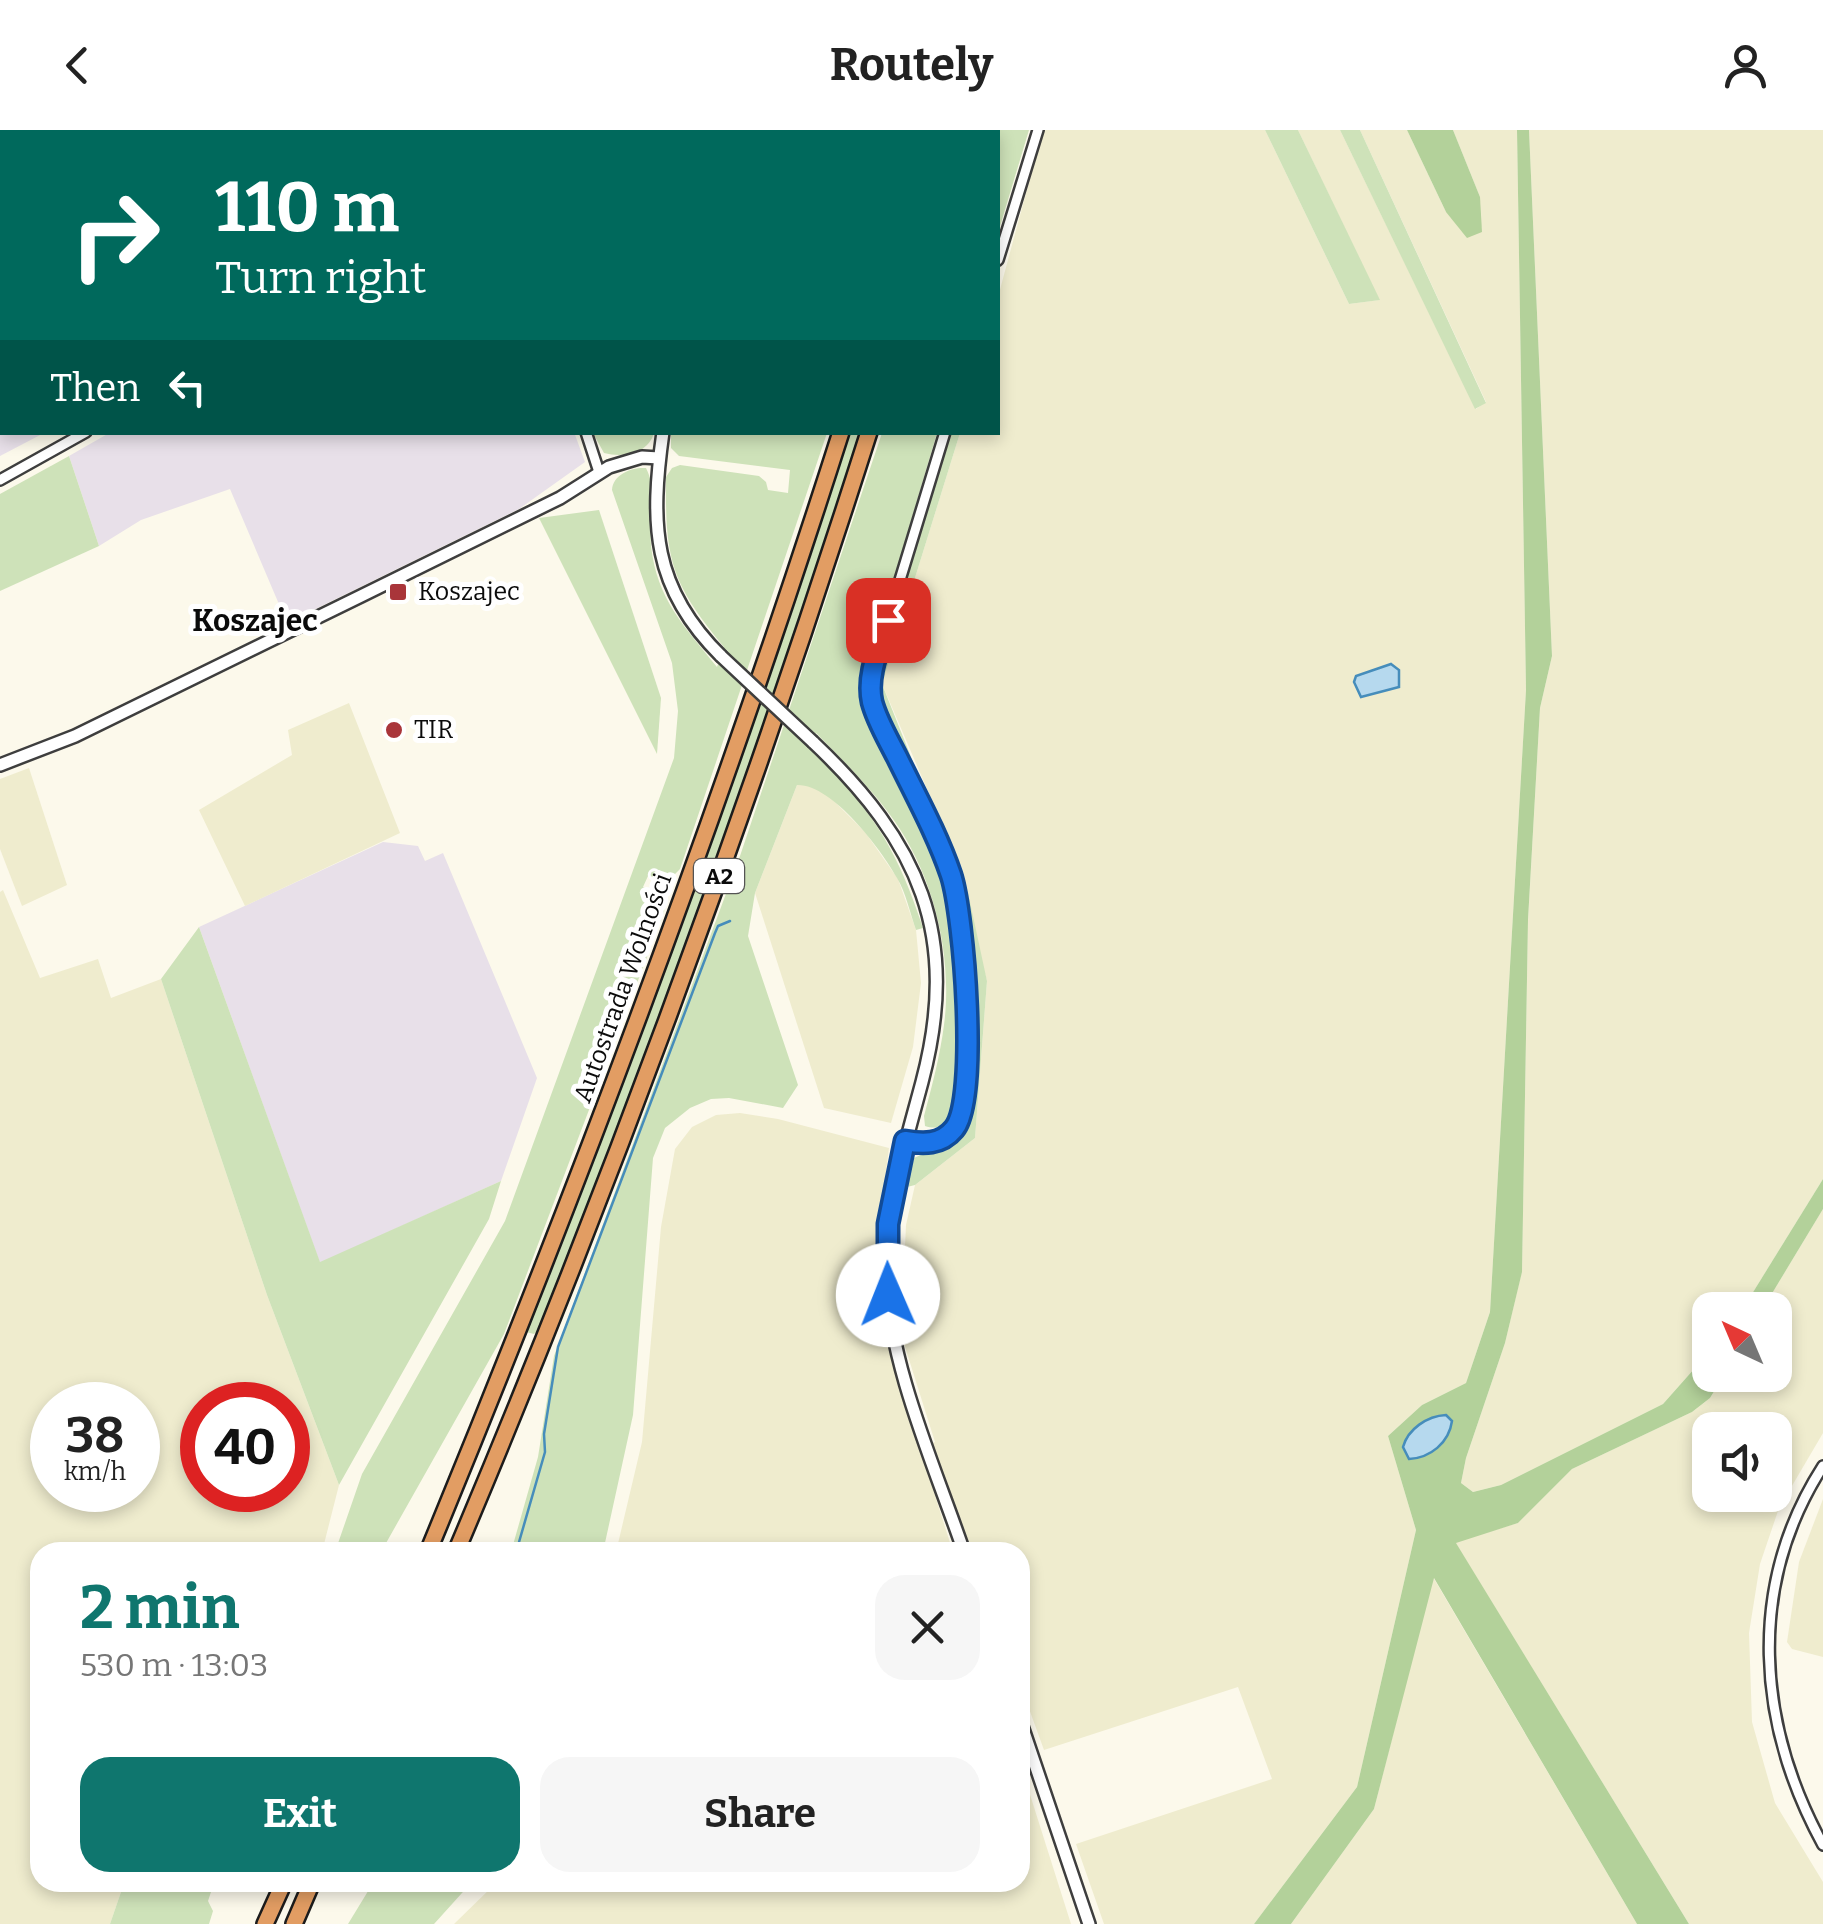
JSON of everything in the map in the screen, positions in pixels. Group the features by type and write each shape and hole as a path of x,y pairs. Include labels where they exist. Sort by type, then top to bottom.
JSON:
{"highway":[{"name":"Autostrada Wolności","path":"432,1542 566,1214 640,1016 736,750 840,435"},
{"name":"Autostrada Wolności","path":"460,1542 668,1017 782,697 868,435"},
{"path":"266,1924 280,1892"},
{"path":"294,1924 308,1892"}],"street":[{"path":"1000,254 1038,130"},
{"path":"0,480 81,435"},
{"path":"587,435 599,472"},
{"path":"663,435 656,526 661,562 682,610 721,656 861,790 888,825 916,879 930,925 936,971 934,1020 888,1224 886,1276 900,1362 961,1542"},
{"path":"905,1141 938,1141 962,1118 965,958 953,880 883,730 870,689 943,435"},
{"path":"0,765 75,736 210,670 540,508 599,472 642,457 659,458"},
{"path":"1823,1466 1795,1514 1784,1544 1771,1611 1769,1648 1772,1700 1783,1756 1797,1795 1823,1845"},
{"path":"1030,1749 1090,1924"}],"shaded area":[{"path":"1043,130 1265,130 1349,304 1379,300 1298,130 1340,130 1476,409 1486,402 1360,130 1407,130 1446,212 1480,197 1453,130 1517,130 1526,690 1490,1312 1466,1383 1422,1405 1388,1436 1416,1530 1357,1787 1254,1924 1104,1924 1076,1844 1272,1779 1238,1687 1044,1750 1030,1712 1030,1542 968,1542 932,1443 935,1442 901,1334 906,1225 915,1185 975,1138 987,981 948,838 882,684 959,435 1000,435 1000,290"},
{"path":"1529,130 1823,130 1823,1179 1753,1292 1692,1292 1692,1371 1663,1404 1501,1485 1473,1492 1461,1483 1466,1458 1505,1343 1522,1271 1528,921 1540,708 1552,656"},
{"path":"0,435 40,435 0,456"},
{"path":"106,435 575,435 585,462 519,509 287,623 230,489 141,520 99,546 69,456"},
{"path":"349,703 400,833 245,906 199,810 292,755 288,730"},
{"path":"29,768 67,885 22,906 0,849 0,779"},
{"path":"797,785 810,785 828,795 865,832 898,879 916,930 921,983 913,1047 891,1123 824,1108 755,893"},
{"path":"383,842 418,846 425,861 443,853 537,1078 501,1181 320,1263 199,927"},
{"path":"3,890 40,978 98,959 111,998 161,979 300,1382 180,1382 180,1512 310,1512 310,1408 339,1485 325,1542 30,1542 30,1892 121,1892 110,1924 0,1924"},
{"path":"740,1113 778,1119 889,1148 875,1257 882,1329 950,1542 618,1542 642,1442 661,1227 675,1149 692,1127 716,1115"},
{"path":"1823,1209 1823,1433 1792,1486 1792,1412 1692,1412 1714,1392 1792,1392 1792,1292 1773,1292"},
{"path":"1692,1412 1692,1512 1778,1512 1760,1564 1749,1633 1752,1722 1775,1803 1823,1882 1823,1924 1689,1924 1455,1542 1518,1523 1572,1469"},
{"path":"1823,1499 1823,1657 1792,1649 1787,1642 1799,1562"},
{"path":"1433,1577 1637,1924 1291,1924 1374,1809"},
{"path":"1030,1795 1071,1924 454,1924 487,1892 1030,1892"}],"green space":[{"path":"1000,130 1029,130 1000,226"},
{"path":"1265,130 1298,130 1380,300 1349,304"},
{"path":"1340,130 1360,130 1486,403 1475,409"},
{"path":"1407,130 1453,130 1480,197 1482,232 1467,238 1446,212"},
{"path":"1517,130 1529,130 1552,656 1540,708 1528,920 1522,1272 1505,1343 1461,1483 1473,1492 1501,1485 1663,1404 1692,1371 1692,1392 1714,1392 1692,1412 1572,1469 1518,1523 1456,1543 1689,1924 1637,1924 1434,1578 1374,1809 1291,1924 1254,1924 1357,1787 1416,1530 1388,1436 1422,1405 1466,1383 1490,1312 1526,690"},
{"path":"595,435 653,435 646,446 634,453 604,453"},
{"path":"671,435 826,435 680,869 670,879 648,876 643,887 661,899 664,912 504,1334 387,1542 338,1542 362,1474 505,1221 674,758 678,711 672,663 613,484 624,473 646,468 652,496 651,546 659,582 674,612 717,667 724,647 692,605 675,569 667,530 666,477 680,465 759,476 768,490 788,493 790,470 679,456 671,448"},
{"path":"846,435 862,435 709,884 626,1108 539,1330 534,1334 526,1332"},
{"path":"881,435 936,435 863,684 880,736 933,851 951,921 959,1030 952,1115 942,1126 925,1126 946,999 943,945 930,891 893,819 816,733 811,749 880,831 903,874 923,928 916,930 897,878 854,820 825,795 797,785 755,893 748,936 798,1085 783,1108 729,1098 711,1099 690,1108 665,1128 653,1158 633,1415 605,1542 514,1542 538,1457 554,1356 740,856"},
{"path":"949,435 959,435 882,684 968,893 987,981 975,1138 915,1185 907,1187 914,1158 947,1140 972,1113 970,985 965,921 950,859 877,699 877,674"},
{"path":"69,456 99,546 0,591 0,494"},
{"path":"599,510 661,698 657,754 539,518"},
{"path":"199,927 320,1262 501,1181 489,1219 339,1485 310,1408 310,1382 300,1382 267,1295 161,979"},
{"path":"1823,1179 1823,1209 1773,1292 1753,1292"},
{"path":"121,1892 211,1892 208,1901 213,1911 209,1924 110,1924"},
{"path":"367,1892 463,1892 434,1924 348,1924"}],"water":[{"path":"1391,664 1399,670 1399,687 1361,697 1354,682 1356,676"},
{"path":"1446,1415 1452,1421 1443,1442 1424,1456 1409,1459 1403,1447 1414,1429"}],"waterway":[{"path":"519,1542 545,1452 544,1434 558,1347 715,933 718,926 730,921"}],"place":[{"name":"Koszajec","path":"398,592"},
{"name":"TIR","path":"394,730"}],"district":[{"name":"Koszajec","path":"255,621"}],"route":[{"path":"888,620 870,689 883,730 953,880 965,958 966,1033 962,1118 938,1141 905,1141 888,1224 888,1295"}]}
